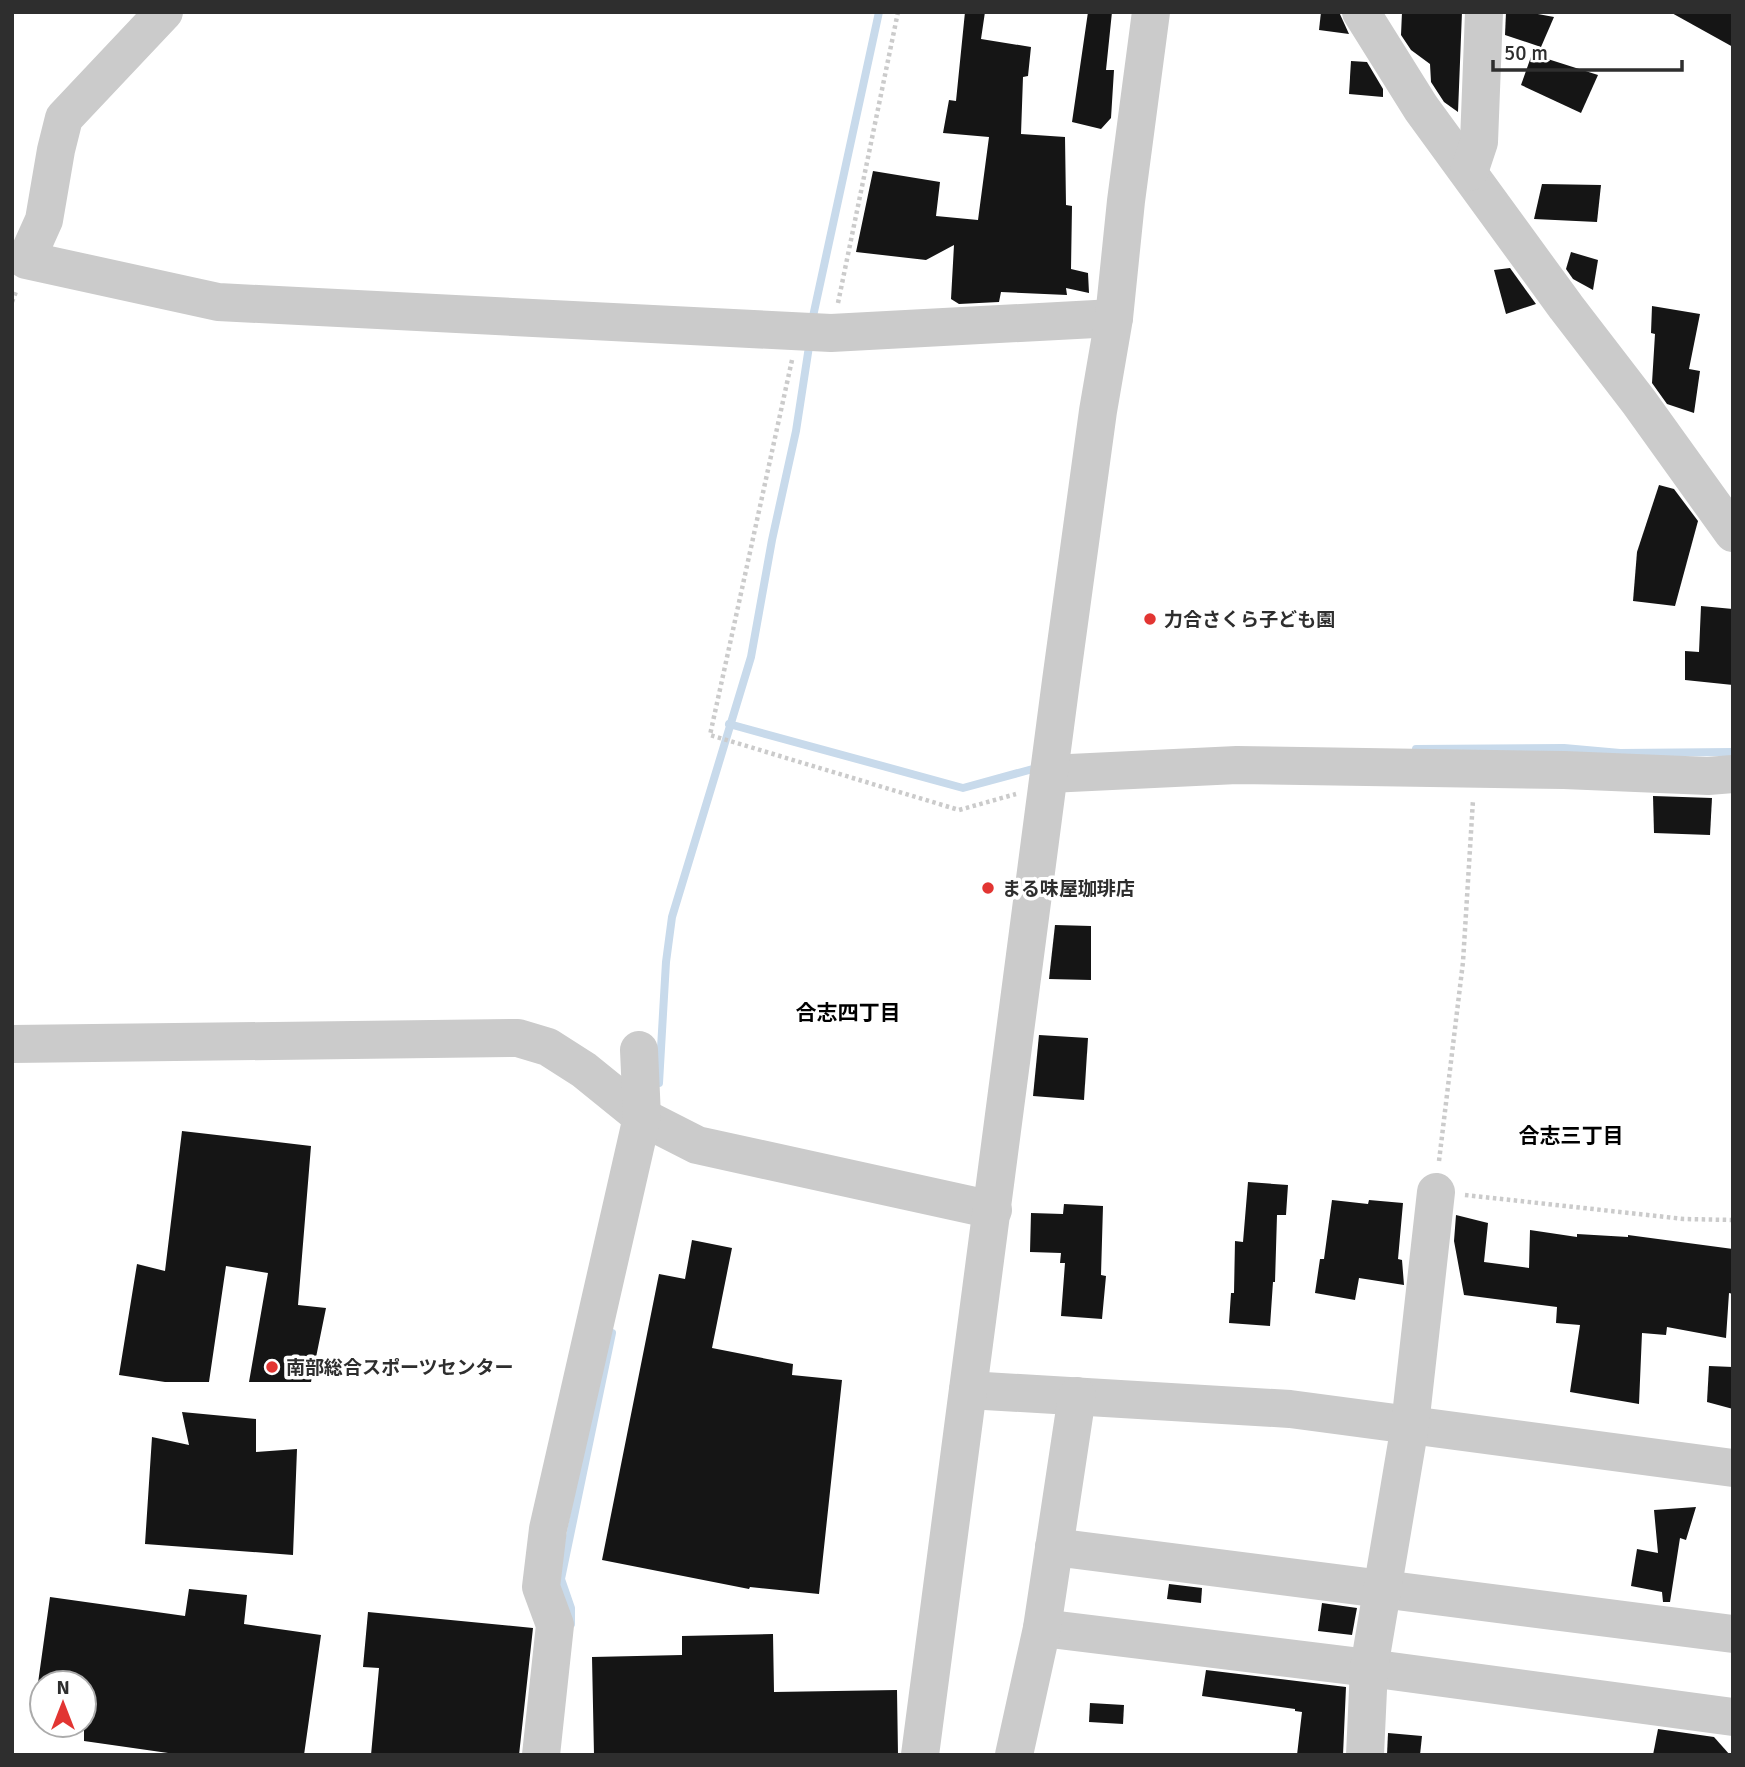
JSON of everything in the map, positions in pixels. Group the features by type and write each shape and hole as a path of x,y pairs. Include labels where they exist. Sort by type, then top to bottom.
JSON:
{"street":[{"path":"164,12 64,118 44,220 26,260 218,302 815,332 1114,318"},
{"path":"920,1755 1098,411 1114,318 1126,201 1151,12"},
{"path":"1361,12 1421,108 1639,402 1733,534"},
{"path":"1469,172 1479,142 1484,12"},
{"path":"1049,774 1237,765 1709,776 1733,774"},
{"path":"12,1044 517,1038 548,1047 584,1070 642,1117 697,1145 993,1210"},
{"path":"541,1755 555,1625 541,1587 548,1529 642,1117 639,1050"},
{"path":"1365,1755 1369,1668 1410,1425 1436,1192"},
{"path":"968,1390 1290,1409 1733,1468"},
{"path":"1014,1755 1042,1628 1077,1396"},
{"path":"1054,1547 1733,1633"},
{"path":"1042,1628 1733,1717"}],"path":[{"path":"898,12 710,735 959,810 1024,792 1049,774"},
{"path":"1475,770 1463,962 1436,1192 1684,1219 1733,1220"}],"building":[{"path":"965,12 985,12 981,39 1031,47 1028,76 1023,77 1021,134 1065,137 1066,205 1072,206 1071,269 1088,273 1089,293 1066,288 1067,295 1001,292 999,302 959,304 951,299 954,245 926,260 856,252 873,171 940,182 936,216 978,220 989,137 943,133 949,100 956,101"},
{"path":"1088,12 1112,12 1106,70 1114,70 1111,118 1101,129 1072,122"},
{"path":"1321,12 1339,12 1349,34 1319,30"},
{"path":"1402,12 1462,12 1458,112 1444,102 1431,82 1430,64 1411,50 1401,35"},
{"path":"1506,12 1527,12 1554,17 1541,47 1505,35"},
{"path":"1670,12 1733,12 1733,47"},
{"path":"1532,54 1598,75 1581,113 1521,85"},
{"path":"1351,61 1367,62 1383,89 1383,97 1349,94"},
{"path":"1542,184 1601,185 1597,222 1534,219"},
{"path":"1571,252 1598,260 1593,290 1573,279 1566,269"},
{"path":"1510,268 1536,304 1506,314 1494,270"},
{"path":"1652,306 1700,314 1689,369 1700,371 1694,413 1667,404 1652,383 1655,334 1651,333"},
{"path":"1659,485 1674,489 1698,521 1675,606 1633,601 1637,552"},
{"path":"1701,606 1733,609 1733,685 1685,680 1685,651 1699,652"},
{"path":"1653,796 1712,798 1710,835 1654,833"},
{"path":"1055,925 1091,926 1091,980 1049,979"},
{"path":"1039,1035 1088,1038 1084,1100 1033,1096"},
{"path":"182,1131 311,1146 298,1305 326,1308 311,1382 249,1382 268,1273 226,1266 209,1382 165,1382 119,1375 137,1264 165,1271"},
{"path":"1248,1182 1288,1185 1286,1215 1277,1215 1275,1282 1270,1326 1229,1323 1231,1293 1234,1293 1235,1241 1243,1242"},
{"path":"1332,1200 1368,1204 1369,1200 1403,1203 1398,1259 1402,1260 1404,1285 1359,1278 1355,1300 1315,1293 1320,1259 1324,1259"},
{"path":"1064,1204 1103,1206 1101,1275 1106,1276 1102,1319 1061,1316 1065,1263 1060,1263 1061,1253 1030,1252 1031,1213 1063,1214"},
{"path":"1456,1215 1488,1223 1484,1262 1529,1268 1530,1230 1577,1237 1577,1234 1628,1235 1733,1249 1733,1294 1729,1293 1726,1338 1667,1327 1666,1335 1642,1333 1639,1404 1570,1392 1580,1325 1556,1323 1557,1307 1464,1295 1454,1241"},
{"path":"692,1240 732,1248 712,1348 793,1364 792,1375 842,1380 819,1594 749,1589 602,1560 659,1274 685,1279"},
{"path":"1709,1366 1733,1367 1733,1409 1707,1402"},
{"path":"182,1412 256,1419 256,1452 297,1449 293,1555 145,1544 152,1437 189,1445"},
{"path":"1696,1507 1686,1540 1680,1538 1670,1602 1663,1602 1662,1592 1631,1586 1637,1549 1658,1553 1654,1510"},
{"path":"1169,1584 1202,1588 1201,1603 1167,1599"},
{"path":"189,1589 247,1595 244,1624 321,1635 304,1755 182,1755 84,1741 98,1739 98,1669 40,1669 50,1597 185,1616"},
{"path":"1322,1603 1357,1608 1352,1635 1318,1631"},
{"path":"368,1612 533,1628 519,1755 371,1755 379,1668 363,1667"},
{"path":"773,1634 774,1692 897,1690 898,1755 594,1755 592,1657 682,1655 682,1636"},
{"path":"1206,1670 1346,1687 1343,1755 1297,1755 1302,1712 1202,1696"},
{"path":"1090,1703 1124,1705 1123,1724 1089,1722"},
{"path":"1658,1729 1714,1737 1730,1755 1653,1755"},
{"path":"1388,1733 1422,1736 1420,1755 1387,1755"}],"waterway":[{"path":"812,321 879,12"},
{"path":"659,1083 666,962 672,917 751,657 772,540 796,431 810,340"},
{"path":"729,724 963,788 1040,767"},
{"path":"1416,749 1564,748 1620,753 1733,752"},
{"path":"571,1624 571,1608 561,1579 612,1333"}],"place":[{"name":"力合さくら子ども園","path":"1150,619"},
{"name":"まる味屋珈琲店","path":"988,888"},
{"name":"南部総合スポーツセンター","path":"272,1367"}],"district":[{"name":"合志四丁目","path":"848,1013"},
{"name":"合志三丁目","path":"1571,1136"}]}
